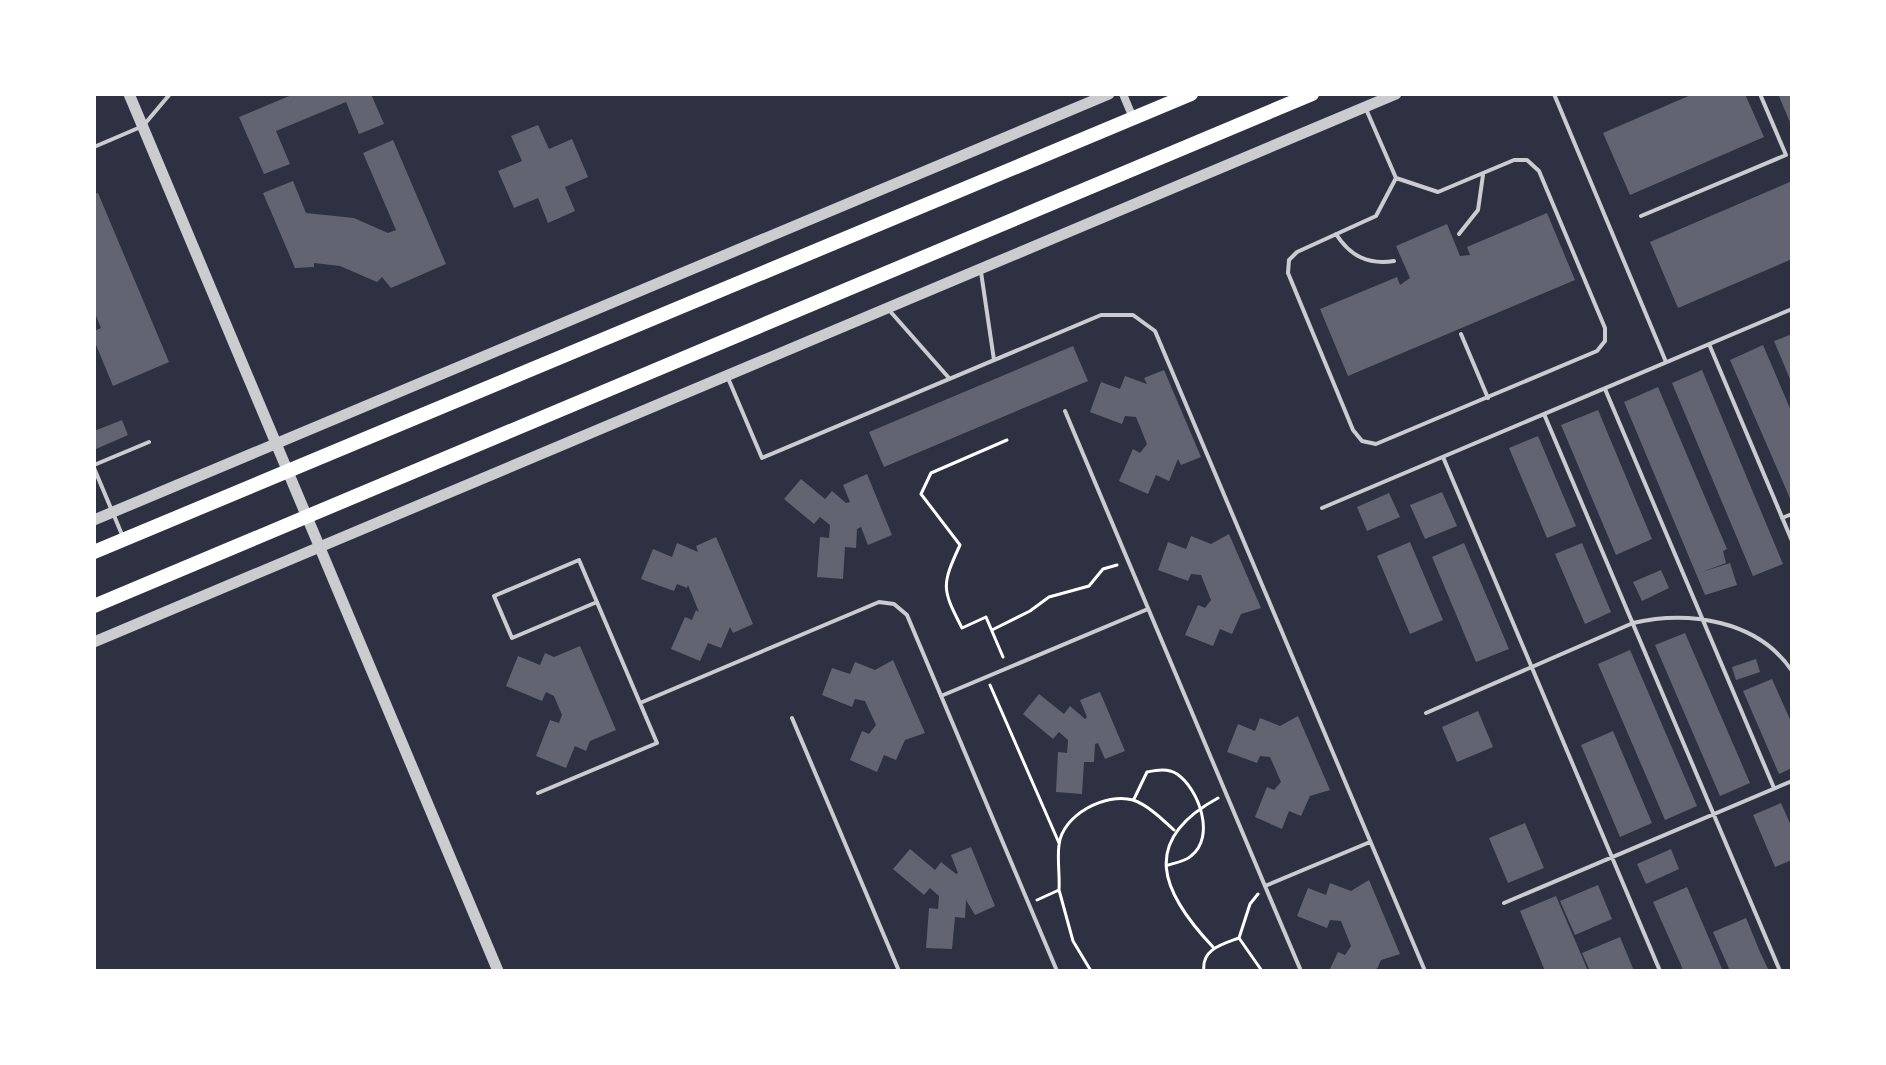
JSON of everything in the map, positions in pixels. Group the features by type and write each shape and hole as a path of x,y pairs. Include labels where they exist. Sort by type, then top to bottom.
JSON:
{"highway":[{"path":"94,552 1191,94"},
{"path":"94,606 1312,94"}],"street":[{"path":"129,94 498,971"},
{"path":"94,520 1109,94"},
{"path":"1123,94 1133,118"},
{"path":"94,642 1396,94"}],"lane":[{"path":"94,147 143,126 170,94"},
{"path":"1554,94 1666,362"},
{"path":"1760,94 1786,155"},
{"path":"1365,107 1396,178 1438,192 1514,160 1527,160 1539,171 1605,328 1605,341 1597,351 1376,444 1362,441 1353,430 1288,273 1289,260 1297,252 1376,216 1396,178"},
{"path":"1641,216 1792,153"},
{"path":"1459,234 1478,210 1483,174"},
{"path":"1336,234 1346,251 1366,260 1394,261"},
{"path":"980,269 994,360"},
{"path":"887,308 950,379"},
{"path":"1322,508 1792,309"},
{"path":"727,376 762,458 1101,315 1133,315 1155,331 1425,971"},
{"path":"1461,334 1488,398"},
{"path":"1709,344 1792,541"},
{"path":"1605,389 1774,788"},
{"path":"1065,411 1301,971"},
{"path":"1544,414 1780,971"},
{"path":"124,539 94,467 149,442"},
{"path":"1443,457 1660,971"},
{"path":"1782,518 1792,514"},
{"path":"538,793 657,743 597,602 579,560 494,596 512,638 597,602"},
{"path":"640,703 879,602 894,604 907,615 1057,971"},
{"path":"941,696 1148,609"},
{"path":"1426,713 1633,623 1664,616 1702,619 1744,630 1783,658 1792,671"},
{"path":"792,718 899,971"},
{"path":"1504,903 1792,781"},
{"path":"1265,886 1371,842"}],"path":[{"path":"1007,440 931,473 921,494 960,545 947,572 945,594 962,628 986,617 1008,668"},
{"path":"992,630 1030,611 1049,597 1089,586 1103,569 1129,562"},
{"path":"987,677 1059,843 1059,890 1073,941 1091,971"},
{"path":"1134,800 1147,772 1161,769 1176,773 1190,788 1204,825 1202,842 1191,857 1168,865"},
{"path":"1213,947 1176,902 1167,846 1174,830 1199,808 1226,793"},
{"path":"1059,843 1069,824 1087,808 1112,798 1134,800 1174,830"},
{"path":"1239,938 1250,904 1265,886"},
{"path":"1028,904 1059,890"},
{"path":"1204,971 1203,964 1213,947 1239,938"},
{"path":"1239,938 1262,971"}],"building":[{"path":"294,94 371,94 384,124 359,134 346,102 276,131 290,164 264,174 239,117"},
{"path":"1693,94 1745,94 1764,137 1630,195 1603,133"},
{"path":"1778,94 1792,94 1792,127"},
{"path":"538,125 549,149 572,139 588,177 565,187 575,211 548,223 538,198 514,208 498,171 522,161 511,136"},
{"path":"393,140 446,264 391,288 382,277 377,282 340,266 314,263 314,267 295,268 263,193 293,181 306,213 354,218 388,233 396,230 363,153"},
{"path":"1792,181 1792,259 1678,308 1650,242"},
{"path":"98,193 169,362 113,386 94,340 94,331 101,328 94,311 94,194"},
{"path":"1547,213 1575,280 1348,376 1320,309 1397,277 1400,285 1410,278 1396,246 1447,224 1460,256 1470,255 1467,247"},
{"path":"1792,334 1792,384 1774,341"},
{"path":"1763,345 1792,413 1792,503 1730,360"},
{"path":"1073,346 1088,381 884,467 869,432"},
{"path":"1164,370 1201,457 1181,465 1178,459 1169,481 1156,475 1148,494 1119,481 1133,449 1140,453 1147,444 1136,417 1125,416 1122,424 1090,412 1101,382 1120,389 1125,376 1147,384 1144,378"},
{"path":"1702,370 1783,564 1753,576 1672,383"},
{"path":"1658,387 1727,549 1723,551 1726,563 1702,572 1730,563 1737,585 1705,595 1624,402"},
{"path":"1598,410 1652,539 1616,555 1561,425"},
{"path":"122,420 128,435 96,449 94,431"},
{"path":"1538,436 1576,526 1547,538 1509,448"},
{"path":"867,474 892,535 868,545 861,527 857,529 856,548 845,547 843,579 817,577 820,537 829,538 830,525 820,517 814,524 784,499 801,479 825,499 832,491 846,503 850,502 843,485"},
{"path":"1442,492 1457,526 1425,539 1410,505"},
{"path":"1389,493 1400,517 1367,531 1357,507"},
{"path":"1229,534 1261,608 1241,614 1232,634 1220,629 1213,646 1185,635 1198,605 1205,608 1211,600 1201,575 1191,574 1188,581 1158,570 1168,542 1186,549 1191,536 1211,544"},
{"path":"716,537 753,624 733,633 730,627 721,648 708,643 700,661 671,649 685,617 692,620 696,610 699,612 688,585 687,588 677,584 674,591 641,579 653,549 672,557 677,543 698,552 696,546"},
{"path":"1410,542 1443,620 1410,634 1377,556"},
{"path":"1464,543 1509,649 1476,662 1432,557"},
{"path":"1582,543 1611,612 1585,624 1555,554"},
{"path":"1661,570 1669,588 1642,601 1633,582"},
{"path":"1685,633 1750,783 1720,796 1655,645"},
{"path":"580,646 616,730 590,741 586,751 575,746 566,768 536,756 550,720 559,723 562,715 554,696 546,692 542,701 506,686 518,656 540,665 545,653 554,657"},
{"path":"1630,650 1697,806 1665,820 1598,664"},
{"path":"1756,659 1760,672 1736,680 1732,667"},
{"path":"893,660 925,733 905,740 896,760 884,755 877,772 850,760 862,731 869,734 876,725 865,701 855,699 852,707 822,695 832,668 850,674 855,662 875,670"},
{"path":"1772,679 1792,724 1792,768 1779,774 1743,691"},
{"path":"1100,692 1125,751 1105,759 1098,743 1095,744 1094,762 1084,762 1082,794 1056,792 1058,752 1067,753 1068,740 1059,732 1053,739 1023,714 1039,694 1064,714 1070,706 1085,719 1087,717 1080,700"},
{"path":"1478,711 1493,747 1457,762 1442,727"},
{"path":"1298,716 1330,790 1310,796 1301,816 1289,811 1282,829 1255,817 1267,787 1274,790 1281,782 1270,757 1260,756 1257,763 1227,752 1238,724 1255,731 1260,718 1280,726"},
{"path":"1613,731 1652,823 1620,837 1581,745"},
{"path":"1781,803 1792,828 1792,860 1775,867 1753,815"},
{"path":"1525,823 1544,868 1508,883 1489,838"},
{"path":"971,847 995,906 975,915 966,900 965,918 955,917 952,949 926,948 929,908 938,909 939,896 930,888 924,895 893,869 910,849 935,870 941,862 956,874 951,855"},
{"path":"1671,849 1679,869 1646,884 1637,864"},
{"path":"1369,880 1400,954 1381,960 1376,971 1329,971 1338,952 1345,955 1351,946 1341,921 1330,920 1327,928 1297,916 1308,888 1326,895 1330,883 1351,891"},
{"path":"1598,885 1612,919 1575,935 1560,901"},
{"path":"1687,887 1723,971 1683,971 1653,902"},
{"path":"1556,896 1588,971 1545,971 1520,911"},
{"path":"1746,918 1769,971 1730,971 1713,932"},
{"path":"1620,937 1634,971 1590,971 1582,953"}]}
